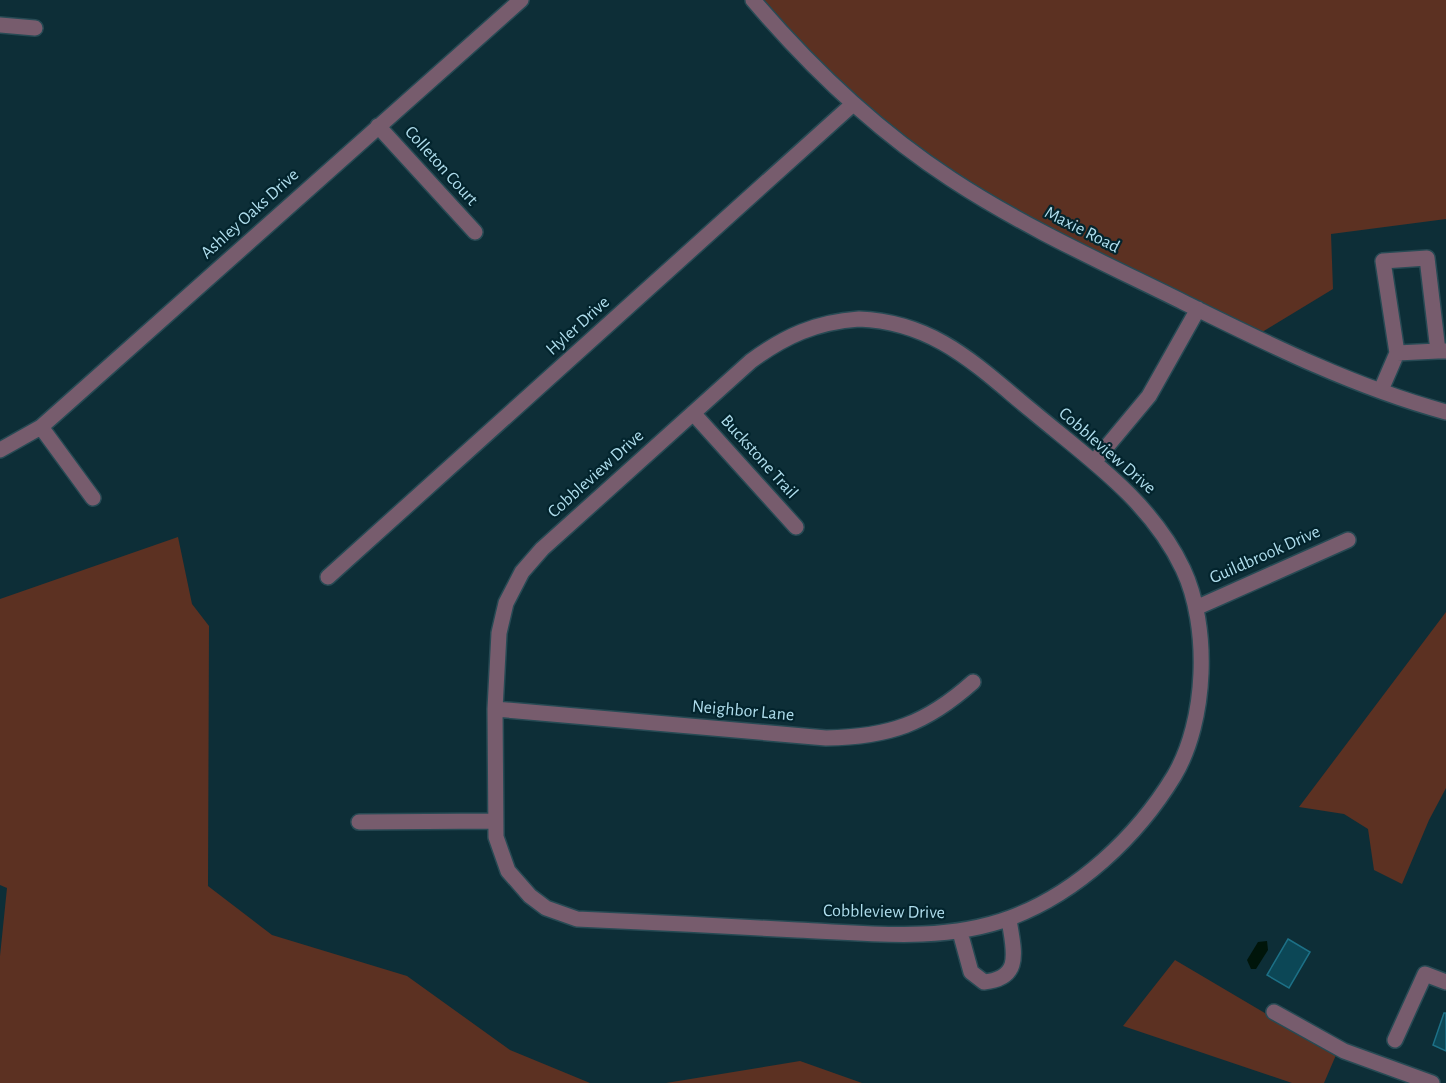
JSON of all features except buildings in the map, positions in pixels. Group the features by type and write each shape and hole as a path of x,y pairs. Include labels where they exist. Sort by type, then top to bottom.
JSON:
{"street":[{"name":"Ashley Oaks Drive","path":"0,450 41,427 521,0"},
{"name":"Maxie Road","path":"753,0 807,60 853,104 912,152 993,205 1050,237 1322,367 1446,412"},
{"path":"0,25 35,28"},
{"name":"Hyler Drive","path":"328,577 853,104"},
{"name":"Colleton Court","path":"378,126 475,232"},
{"path":"1382,390 1397,353 1383,261 1426,258 1442,351 1397,353"},
{"path":"1094,462 1149,396 1198,309"},
{"name":"Cobbleview Drive","path":"838,320 879,320 917,329 956,348 1094,462 1138,501 1165,537 1184,569 1198,607 1202,652 1198,703 1189,741 1176,774 1113,852 1061,892 1041,905 1009,919 960,932 900,935 577,919 546,908 518,885 500,853 494,820 495,709 501,620 513,586 542,549 751,361 792,334 838,320"},
{"name":"Buckstone Trail","path":"693,413 796,527"},
{"path":"41,427 93,498"},
{"name":"Guildbrook Drive","path":"1198,607 1348,540"},
{"name":"Neighbor Lane","path":"495,709 826,738 861,738 907,727 938,711 973,682"},
{"path":"359,822 494,820"},
{"path":"960,932 971,972 984,982 1000,980 1012,968 1014,954 1009,919"},
{"path":"1395,1040 1425,974 1446,982"},
{"path":"1274,1012 1344,1051 1432,1083"}],"shaded area":[{"path":"753,0 1446,0 1446,219 1331,234 1333,289 1254,337 1050,237 912,152"},
{"path":"178,537 192,604 209,626 208,886 272,935 407,976 510,1050 590,1083 0,1083 0,956 7,888 0,885 0,599"},
{"path":"1446,612 1446,788 1429,820 1402,884 1374,870 1368,829 1344,814 1299,807"},
{"path":"1267,941 1268,950 1256,969 1251,969 1247,960 1258,942"},
{"path":"1175,960 1336,1055 1324,1083 1292,1083 1123,1026"},
{"path":"800,1061 862,1083 666,1083"}]}
